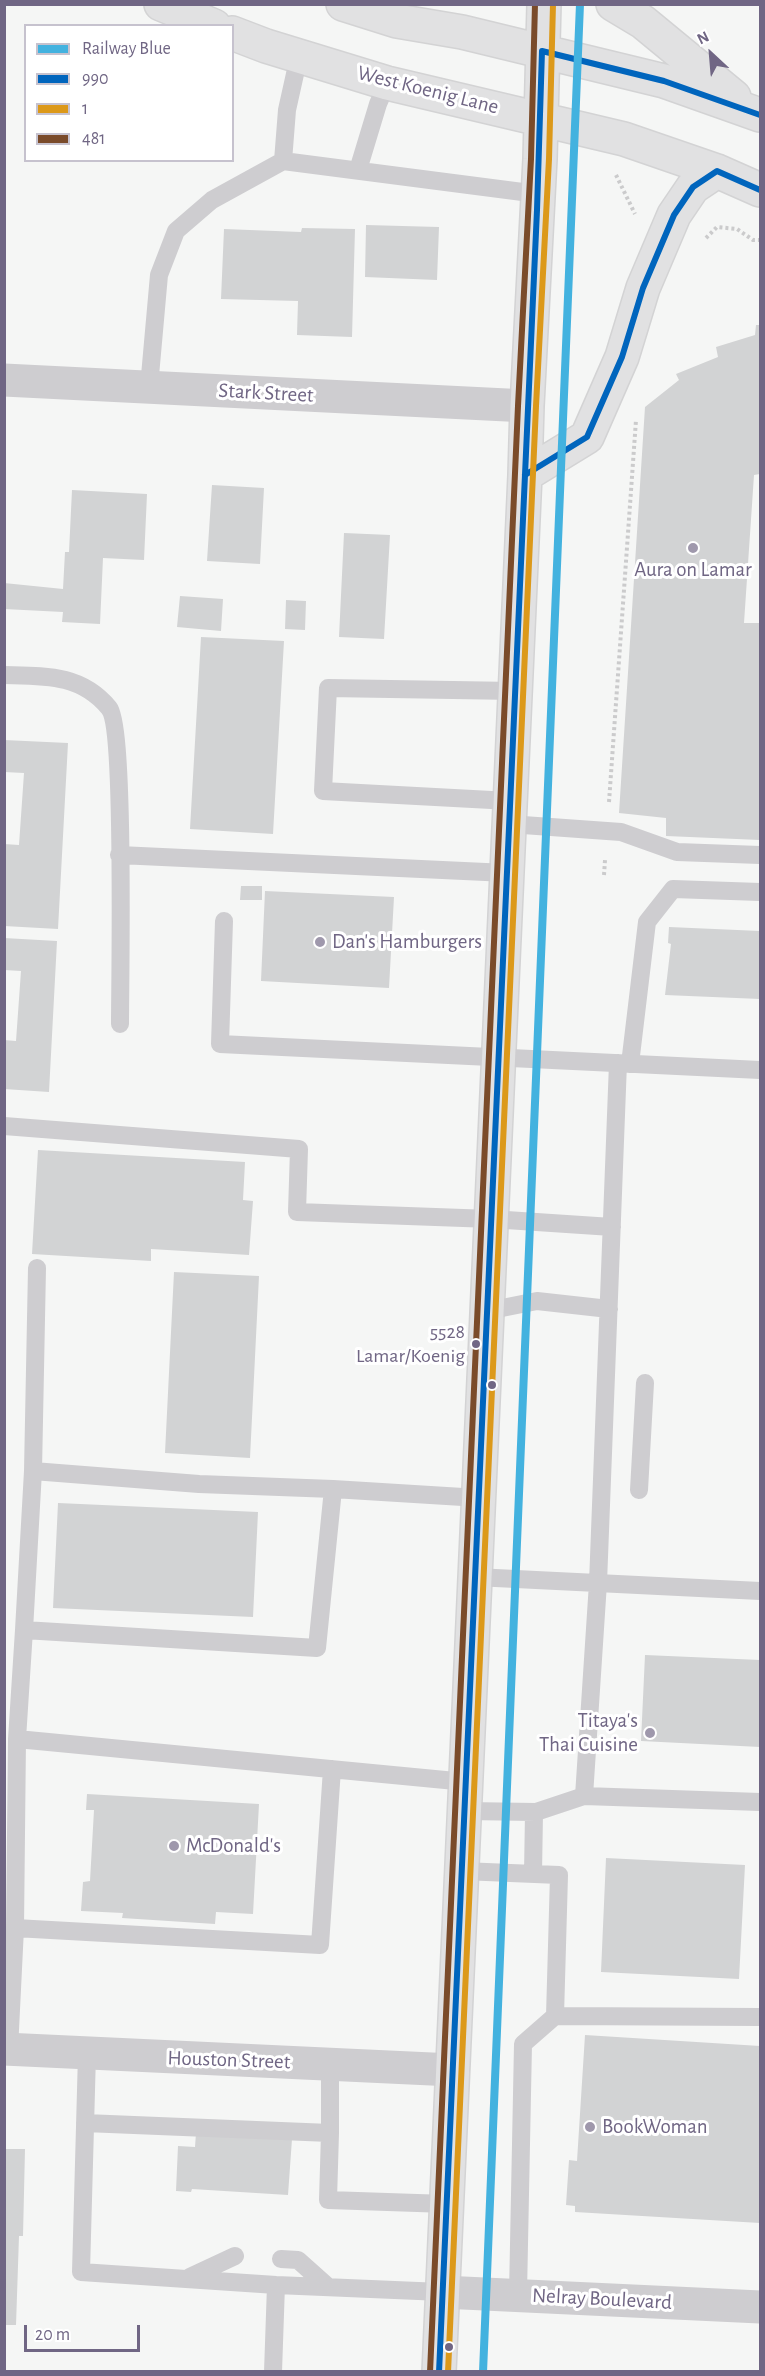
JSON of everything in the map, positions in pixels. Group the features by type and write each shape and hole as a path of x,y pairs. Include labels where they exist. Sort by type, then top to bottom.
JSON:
{"main road":[{"path":"160,4 209,24"},
{"path":"439,2372 527,406 542,118 544,4"},
{"path":"613,4 643,22 755,112"},
{"path":"343,5 397,21 462,32 664,81 755,112"},
{"name":"West Koenig Lane","path":"234,34 387,83 624,139 717,171 760,190"},
{"path":"525,475 587,437 622,357 643,288 674,214 693,187 717,171"}],"street":[{"name":"Stark Street","path":"4,380 527,406"},
{"name":"Houston Street","path":"7,2050 453,2070"},
{"name":"Nelray Boulevard","path":"442,2292 760,2307"}],"lane":[{"path":"283,161 287,110 298,56"},
{"path":"358,171 378,104 387,83"},
{"path":"149,387 159,275 176,231 212,200 283,161 538,194"},
{"path":"4,675 58,676 90,691 111,710 118,758 120,1024"},
{"path":"515,691 328,688 323,791 510,813 621,832 677,852 760,855"},
{"path":"119,855 507,873"},
{"path":"584,1796 598,1583 612,1227 624,1063 647,922 674,889 760,892"},
{"path":"224,921 220,1044 760,1070"},
{"path":"4,1126 299,1149 297,1212 612,1227"},
{"path":"7,2050 15,1928 17,1739 33,1471 37,1268"},
{"path":"487,1311 537,1301 609,1309"},
{"path":"639,1490 645,1383"},
{"path":"33,1471 199,1484 479,1498"},
{"path":"24,1630 317,1648 333,1489"},
{"path":"475,1577 760,1591"},
{"path":"17,1739 332,1769 534,1813 584,1796 760,1802"},
{"path":"15,1928 320,1946 332,1769"},
{"path":"533,1874 534,1813"},
{"path":"462,1871 559,1875 555,2016"},
{"path":"518,2294 523,2044 555,2016 760,2017"},
{"path":"87,2054 81,2272 276,2285 326,2285 442,2292"},
{"path":"330,2065 328,2200 447,2204"},
{"path":"85,2123 330,2133"},
{"path":"188,2278 235,2256"},
{"path":"281,2259 298,2260 326,2285"},
{"path":"273,2372 276,2285"}],"path":[{"path":"606,173 615,174 640,223"},
{"path":"702,245 706,237 717,227 737,229 753,240 760,240"},
{"path":"604,874 637,414"}],"building":[{"path":"366,225 439,227 437,280 365,277"},
{"path":"302,228 355,229 352,337 297,335 298,301 221,299 224,229 301,232"},
{"name":"Aura on Lamar","path":"756,325 760,325 760,474 754,475 744,623 760,623 760,840 666,836 666,818 619,813 645,407 679,380 676,374 718,357 716,347 755,335"},
{"path":"212,485 264,488 260,564 207,561"},
{"path":"72,490 147,494 144,560 103,558 100,624 62,622 63,612 4,609 4,583 63,589 65,552 69,552"},
{"path":"344,533 390,535 384,639 339,637"},
{"path":"180,596 223,599 221,631 177,627"},
{"path":"286,600 306,601 305,630 285,629"},
{"path":"201,637 284,641 273,834 190,829"},
{"path":"4,740 68,743 58,929 4,926 4,844 19,845 24,773 4,772"},
{"path":"241,886 262,886 262,900 240,900"},
{"path":"265,891 394,897 389,988 261,981"},
{"path":"669,927 760,931 760,999 665,995 671,944 668,943"},
{"path":"4,938 57,941 49,1092 4,1089 4,1040 16,1041 21,971 4,970"},
{"path":"38,1150 245,1162 243,1200 253,1201 249,1255 151,1249 151,1261 32,1254"},
{"path":"174,1272 259,1276 250,1458 165,1453"},
{"path":"58,1503 258,1512 253,1617 53,1608"},
{"path":"645,1655 760,1660 760,1747 641,1741"},
{"name":"McDonald's","path":"87,1794 259,1804 253,1914 216,1912 215,1924 122,1918 123,1913 81,1911 83,1882 90,1881 94,1810 86,1810"},
{"path":"606,1858 745,1865 739,1979 601,1972"},
{"path":"585,2035 760,2046 760,2223 575,2212 575,2206 566,2205 569,2160 577,2161"},
{"path":"196,2133 292,2139 288,2195 192,2189 191,2192 176,2191 178,2146 195,2147"},
{"path":"4,2149 25,2149 23,2236 19,2236 16,2325 4,2325"}],"rail line":[{"name":"Blue","path":"483,2372 580,4"}],"transit line":[{"name":"481","path":"430,2372 531,159 535,4"},
{"name":"1","path":"448,2372 549,159 553,4"},
{"name":"990","path":"439,2372 537,210 542,51 664,81 760,115"},
{"name":"990","path":"525,475 587,437 622,357 643,288 674,215 693,187 717,171 760,190"}],"place":[{"name":"Aura on Lamar","path":"693,548"},
{"name":"Dan's Hamburgers","path":"320,942"},
{"name":"5528 Lamar/Koenig","path":"476,1344"},
{"name":"Titaya's Thai Cuisine","path":"650,1733"},
{"name":"McDonald's","path":"174,1846"},
{"name":"BookWoman","path":"590,2127"}]}
